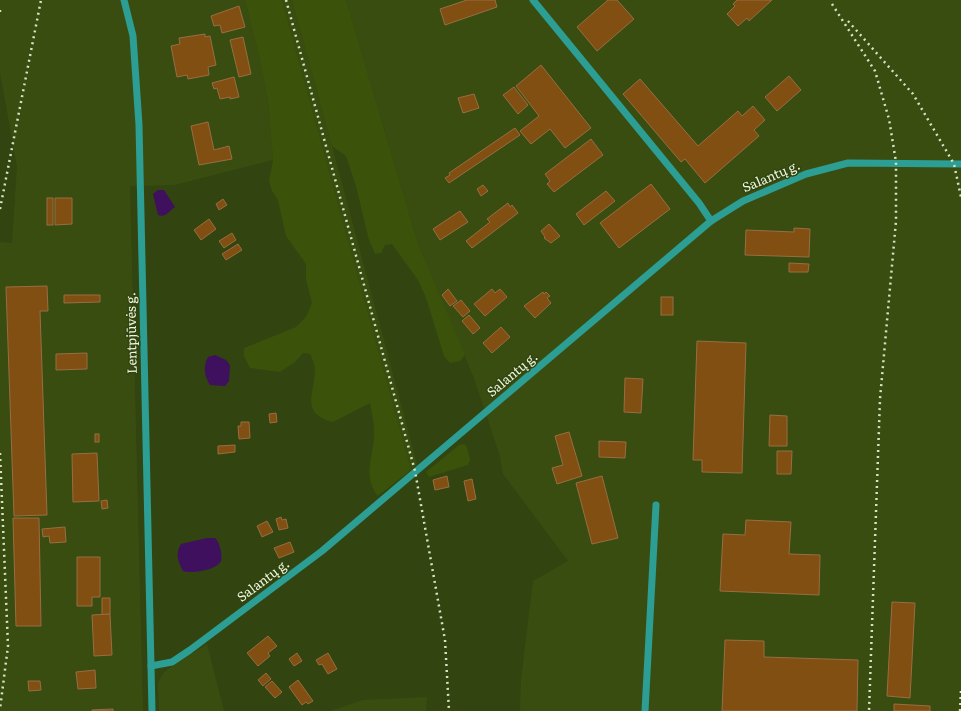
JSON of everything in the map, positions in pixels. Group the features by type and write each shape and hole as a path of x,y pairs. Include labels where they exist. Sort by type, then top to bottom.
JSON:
{"street":[{"name":"Lentpjūvės g.","path":"124,0 133,36 139,118 150,666"},
{"path":"533,0 699,203 710,221"},
{"name":"Salantų g.","path":"150,666 172,662 190,650 322,551 710,221 743,201 799,176 848,163 961,164"},
{"path":"645,711 656,505"},
{"path":"150,666 152,711"}],"shaded area":[{"path":"0,0 245,0 259,56 268,101 273,160 175,185 130,186 143,711 0,711 0,242 12,243 17,167 0,72"},
{"path":"245,0 282,0 411,470 378,496 373,489 370,475 374,434 370,403 333,422 322,418 312,408 311,402 315,369 310,354 303,353 295,362 280,372 250,368 244,356 244,348 296,327 306,317 312,303 306,279 306,264 286,236 278,200 272,191 269,181 273,160 268,101 259,56"},
{"path":"282,0 292,0 417,464 411,470"},
{"path":"292,0 346,0 418,244 465,355 460,361 450,363 444,356 426,298 418,280 392,244 385,245 381,253 375,254 369,240 356,186 346,156 332,146"},
{"path":"346,0 961,0 961,711 520,711 521,680 533,581 568,561 503,474 500,456 474,378 418,244"},
{"path":"158,190 164,190 175,207 163,216 158,215 153,194"},
{"path":"215,355 226,360 230,365 229,381 225,386 210,385 206,378 206,360 208,357"},
{"path":"459,445 466,445 470,459 468,465 429,477 426,472"},
{"path":"207,538 215,538 219,544 221,561 219,564 210,569 192,572 183,571 178,558 178,551 181,544"},
{"path":"207,644 224,711 159,711 158,683 162,675 168,669"},
{"path":"427,697 426,711 330,711 363,700"}],"building":[{"path":"467,0 495,0 497,7 445,25 440,9"},
{"path":"608,0 617,0 634,19 597,51 577,27"},
{"path":"737,0 772,0 749,21 747,18 738,26 727,14 735,6 733,4"},
{"path":"239,6 245,27 222,33 220,25 214,26 211,16"},
{"path":"205,34 205,37 210,36 216,65 208,67 209,75 188,79 187,75 177,77 171,46 180,44 179,38"},
{"path":"243,37 251,74 239,77 230,40"},
{"path":"541,65 591,128 565,148 550,129 531,144 520,131 539,116 516,86"},
{"path":"789,76 801,90 777,111 765,97"},
{"path":"234,77 239,97 220,99 217,88 214,89 212,83"},
{"path":"640,79 698,146 738,111 742,116 753,106 765,120 754,130 759,136 705,183 685,159 681,162 623,94"},
{"path":"514,87 528,105 518,114 503,95"},
{"path":"474,94 479,108 463,113 458,98"},
{"path":"208,122 214,150 229,146 232,159 199,165 191,126"},
{"path":"515,128 520,135 449,183 445,178 450,175 449,173"},
{"path":"591,139 603,155 554,192 547,184 550,181 545,174"},
{"path":"651,184 670,209 619,248 600,223"},
{"path":"483,185 488,191 481,196 477,189"},
{"path":"606,191 615,201 584,225 576,214"},
{"path":"47,198 53,198 53,225 47,225"},
{"path":"55,198 72,198 72,224 55,225"},
{"path":"223,199 227,205 219,210 216,204"},
{"path":"508,203 510,207 512,205 518,213 472,248 466,241 490,222 487,219"},
{"path":"460,211 468,222 440,240 433,229"},
{"path":"209,219 216,229 201,240 194,230"},
{"path":"549,224 560,236 551,243 544,238 545,237 541,231"},
{"path":"794,228 810,229 809,257 745,255 746,230 794,232"},
{"path":"232,233 236,240 224,248 219,241"},
{"path":"238,244 242,250 226,260 222,254"},
{"path":"789,263 809,264 808,272 789,272"},
{"path":"47,286 48,311 40,311 47,515 14,516 6,287"},
{"path":"448,289 457,301 450,306 442,295"},
{"path":"492,289 495,293 500,289 507,297 485,316 474,304"},
{"path":"543,292 544,294 546,292 550,296 547,298 551,303 535,318 524,306"},
{"path":"64,295 100,295 100,302 64,303"},
{"path":"661,297 673,297 673,315 661,315"},
{"path":"461,300 470,311 463,317 453,306"},
{"path":"469,315 480,328 473,334 462,321"},
{"path":"501,327 510,337 492,353 483,343"},
{"path":"697,341 746,343 742,473 702,472 702,460 693,460"},
{"path":"87,353 87,369 56,370 56,354"},
{"path":"625,378 643,379 641,413 624,412"},
{"path":"276,413 277,422 270,423 269,414"},
{"path":"770,415 787,416 787,446 769,446"},
{"path":"241,422 249,422 250,438 239,439 238,426 241,426"},
{"path":"569,432 582,476 557,484 552,468 563,465 555,436"},
{"path":"95,434 99,434 99,442 95,442"},
{"path":"599,441 626,442 625,458 599,457"},
{"path":"235,445 235,452 218,454 218,446"},
{"path":"777,451 792,451 791,474 777,474"},
{"path":"97,453 99,501 73,502 72,454"},
{"path":"447,476 449,487 435,490 433,480"},
{"path":"602,476 618,538 592,544 576,483"},
{"path":"472,479 476,499 468,501 464,481"},
{"path":"107,500 108,508 102,509 101,501"},
{"path":"281,517 282,520 286,519 288,528 279,530 276,519"},
{"path":"13,518 39,518 41,626 16,626"},
{"path":"746,520 791,522 789,554 820,555 819,595 720,591 723,534 745,535"},
{"path":"267,521 273,532 262,537 257,526"},
{"path":"65,527 66,542 50,543 49,536 43,537 42,529"},
{"path":"290,542 294,552 279,558 274,548"},
{"path":"77,557 100,557 100,597 92,597 92,606 77,606"},
{"path":"102,598 110,598 110,614 102,615"},
{"path":"892,602 915,603 910,698 887,696"},
{"path":"110,614 112,655 94,656 92,615"},
{"path":"268,636 277,646 268,653 270,656 258,666 247,653"},
{"path":"725,640 764,641 764,657 858,660 857,711 722,711"},
{"path":"297,653 302,661 294,666 289,659"},
{"path":"328,653 337,669 328,674 322,664 319,665 316,660"},
{"path":"95,670 96,688 78,689 76,672"},
{"path":"266,673 271,679 263,686 258,680"},
{"path":"298,680 313,701 308,704 306,702 302,705 289,687"},
{"path":"28,681 40,681 41,690 29,691"},
{"path":"272,681 282,692 275,698 265,687"},
{"path":"894,704 930,706 930,711 894,711"},
{"path":"113,709 113,711 92,711 92,710"}],"railway":[{"path":"0,209 41,0"},
{"path":"286,0 415,471 445,640 449,711"},
{"path":"832,4 875,71 889,119 896,162 896,221 880,399 869,711"},
{"path":"848,21 913,94 954,164 961,197"},
{"path":"0,453 8,646 0,709"},
{"path":"960,711 961,690"}]}
